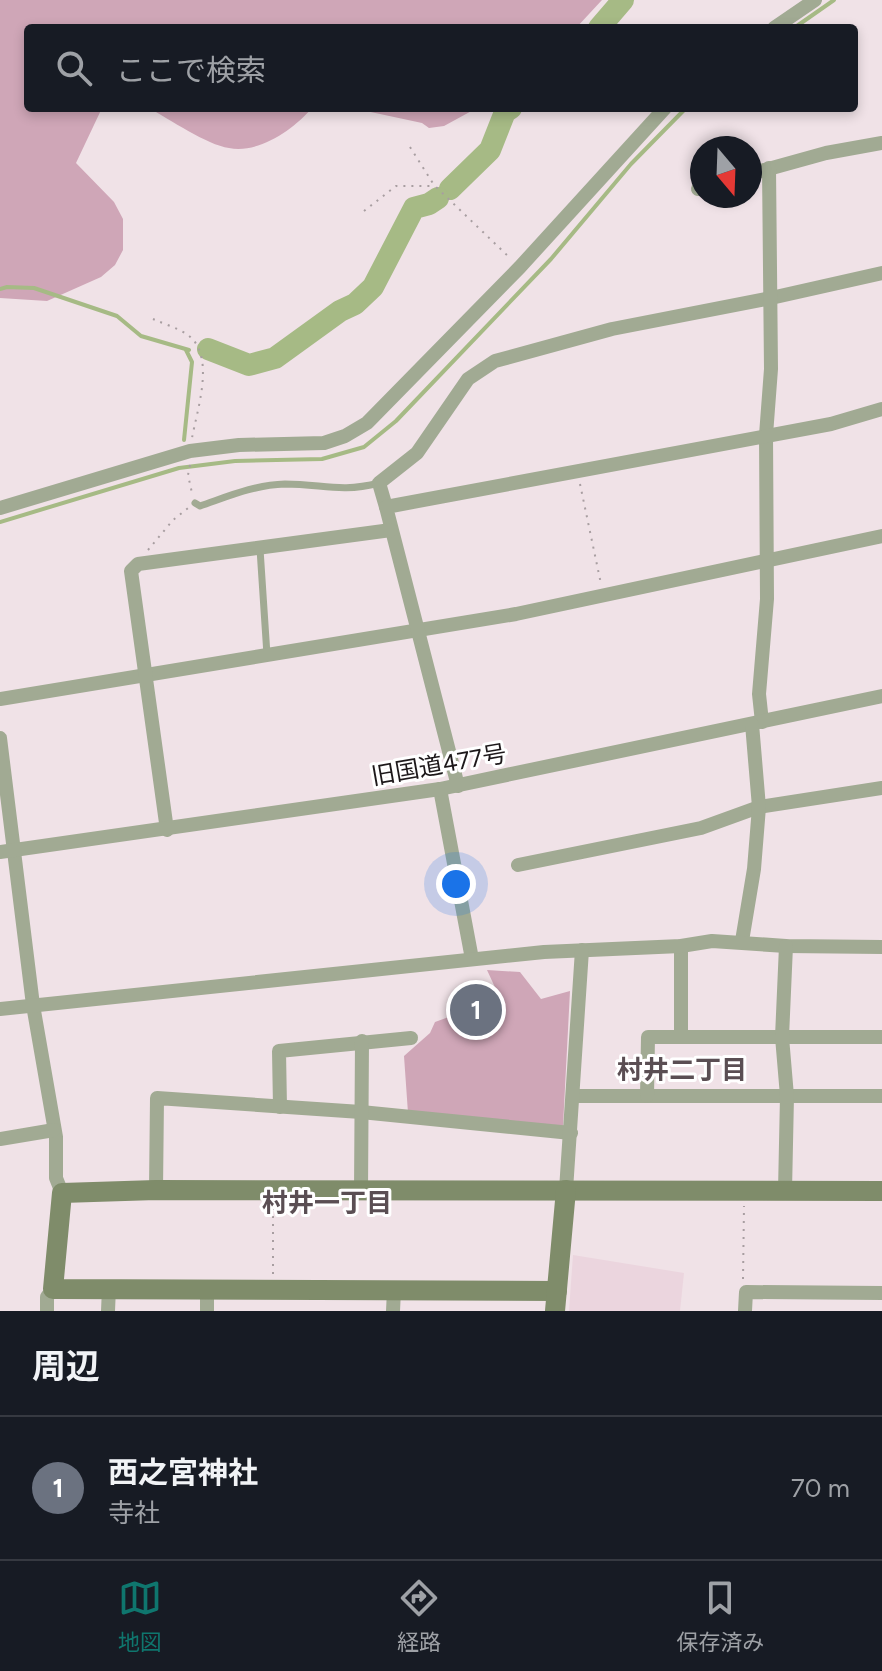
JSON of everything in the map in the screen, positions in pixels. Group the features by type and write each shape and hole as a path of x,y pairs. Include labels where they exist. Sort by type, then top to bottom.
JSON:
{"street":[{"path":"780,24 815,0"},
{"path":"0,508 239,445 324,443 345,436 375,416 520,267 661,112"},
{"path":"762,170 826,153 882,143"},
{"path":"742,941 754,869 759,807 757,723 766,624 766,435 771,369 769,168"},
{"path":"458,786 379,483 417,453 468,379 495,361 612,329 882,273"},
{"path":"386,507 844,421 882,409"},
{"path":"167,830 131,571 138,564 391,530"},
{"path":"0,699 419,631 604,597 882,536"},
{"name":"旧国道477号","path":"6,851 458,786 882,696"},
{"path":"0,738 6,851 54,1130 55,1170 62,1193 53,1289 47,1297 47,1311"},
{"path":"518,865 701,828 759,807 882,788"},
{"path":"440,789 472,959"},
{"path":"0,1009 582,950 681,946 712,941 882,947"},
{"path":"681,946 681,1037"},
{"path":"785,1191 787,1096 782,1037 786,946"},
{"path":"53,1289 394,1290 556,1301 574,1096 582,950"},
{"path":"647,1096 648,1037 882,1037"},
{"path":"280,1107 279,1051 411,1038"},
{"path":"361,1191 362,1041"},
{"path":"574,1096 882,1096"},
{"path":"156,1190 157,1098 361,1112 571,1133"},
{"path":"0,1139 54,1130"},
{"path":"62,1193 156,1190 882,1191"},
{"path":"108,1311 109,1288"},
{"path":"207,1289 207,1311"},
{"path":"393,1311 394,1290"},
{"path":"745,1311 746,1292 882,1293"}],"lane":[{"path":"195,503 200,506 231,493 267,486 286,484 332,490 356,489 379,483"},
{"path":"260,549 267,655"}],"path":[{"path":"410,147 434,185 520,267"},
{"path":"364,211 396,186 434,185"},
{"path":"138,564 173,520 195,503 188,475 202,374 199,352 188,335 153,319"},
{"path":"577,470 604,597"},
{"path":"273,1204 273,1289"},
{"path":"744,1205 743,1287 746,1292"}],"shaded area":[{"path":"0,0 602,0 580,24 24,24 24,112 100,112 76,163 114,202 123,219 123,250 115,265 101,277 47,301 0,298"},
{"path":"156,112 308,112 296,124 264,144 240,149 220,146"},
{"path":"371,112 470,112 444,126 429,128 422,123"},
{"path":"487,970 520,972 541,999 570,991 563,1126 408,1113 404,1056 430,1033 435,1022 457,1014 458,1029 494,1020 499,996"},
{"path":"573,1255 684,1273 680,1311 569,1311"}],"waterway":[{"path":"602,24 623,0"},
{"path":"800,24 834,0"},
{"path":"450,189 490,150 505,112"},
{"path":"0,522 179,468 235,461 322,459 364,447 396,421 551,259 631,164 682,112"},
{"path":"208,349 249,365 275,358 340,311 355,304 373,287 414,208 438,198"},
{"path":"0,289 34,288 117,316 141,336 189,350"},
{"path":"184,440 192,362 186,350"}],"place":[{"name":"西之宮神社","path":"476,1010"}],"district":[{"name":"村井二丁目","path":"682,1070"},
{"name":"村井一丁目","path":"327,1203"}]}
